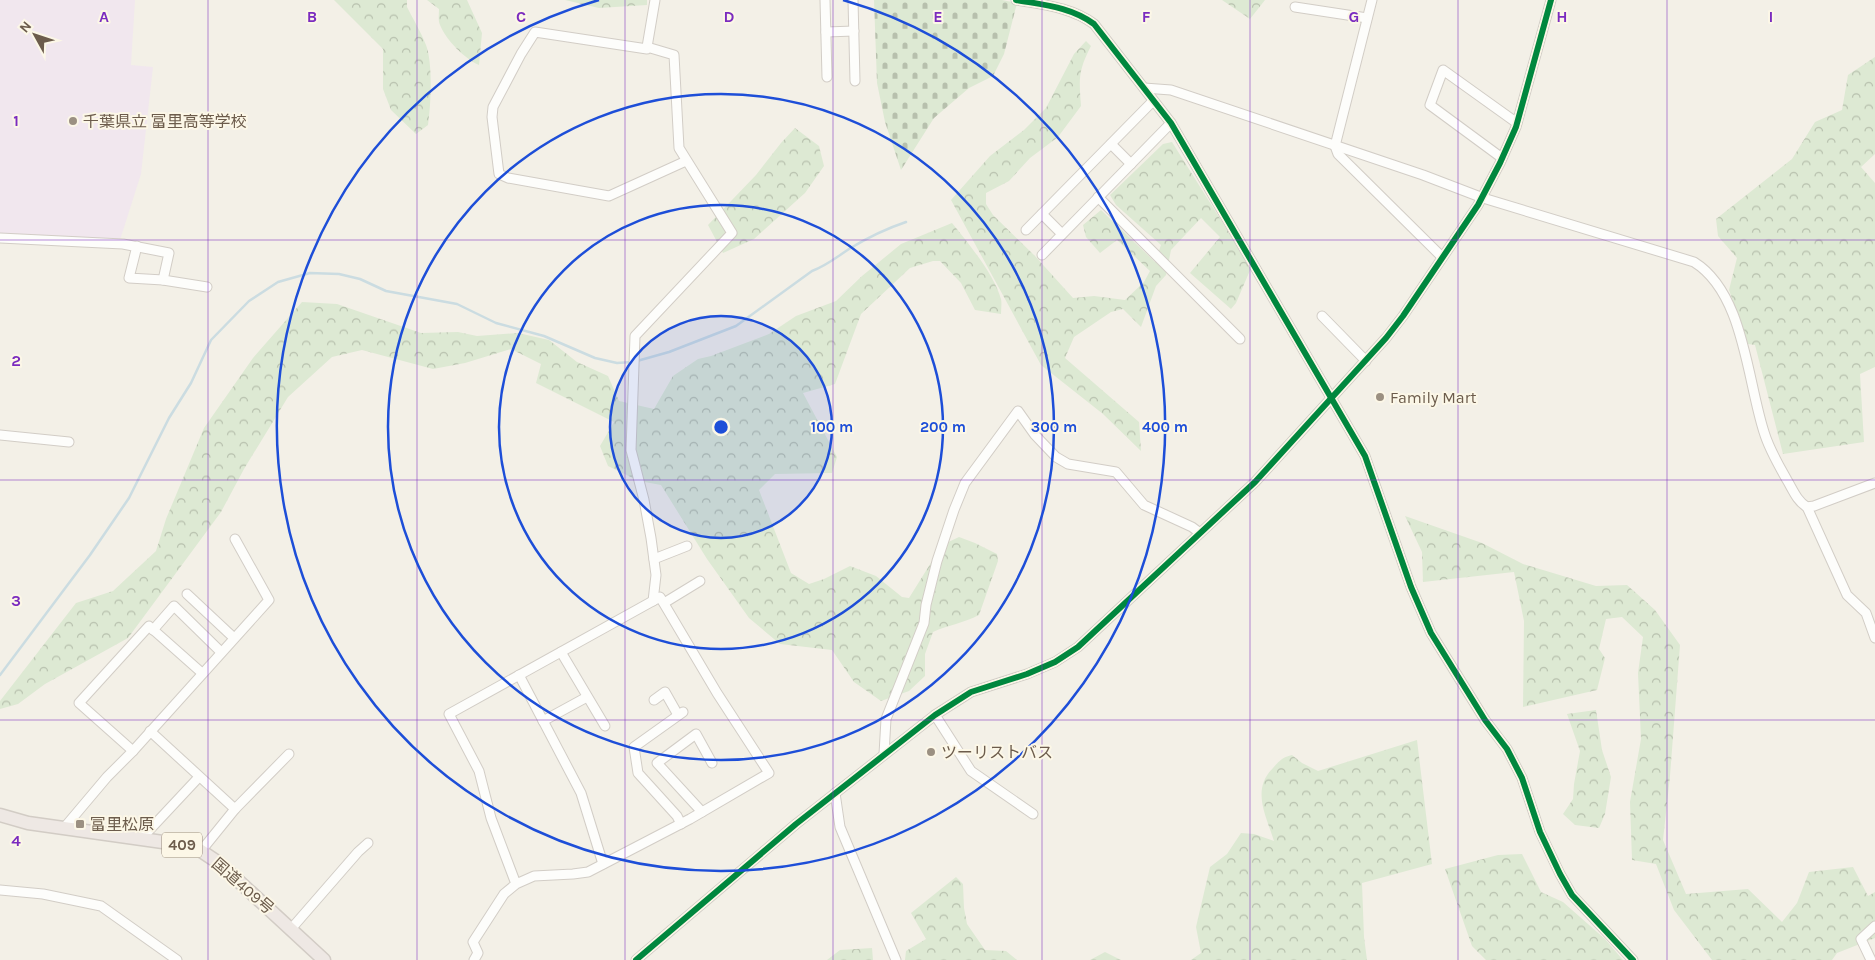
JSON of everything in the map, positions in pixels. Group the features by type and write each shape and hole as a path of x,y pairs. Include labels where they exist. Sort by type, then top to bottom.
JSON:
{"highway":[{"name":"国道409号","path":"0,815 28,823 184,845 201,851 218,863 324,960"}],"street":[{"path":"655,0 647,50 535,32 493,107 492,117 499,174 508,178 609,196 686,161"},
{"path":"825,0 827,77"},
{"path":"853,0 855,81"},
{"path":"1016,0 1062,8 1076,12 1086,18 1101,31 1171,123 1365,456 1411,587 1431,633 1485,720 1507,749 1522,778 1549,854 1572,894 1633,960"},
{"path":"1372,0 1335,146 1338,154 1442,258"},
{"path":"636,960 835,793 935,715 971,692 1027,674 1055,662 1090,638 1255,482 1366,360 1403,316 1482,198 1517,123 1551,0"},
{"path":"1294,7 1367,18"},
{"path":"826,32 854,31"},
{"path":"647,47 674,55 680,148 686,161 732,233 635,336 631,450 644,500 654,559 656,575 653,601"},
{"path":"1502,158 1430,105 1443,70 1517,123"},
{"path":"1144,88 1171,90 1424,175 1482,198 1687,260 1702,267 1722,291 1734,314 1764,433 1773,455 1798,500 1807,507 1847,596 1866,612 1875,638"},
{"path":"1026,230 1153,101"},
{"path":"1042,255 1171,123"},
{"path":"1111,144 1131,164"},
{"path":"1098,197 1240,339"},
{"path":"1042,214 1062,234"},
{"path":"0,238 137,246 169,252 163,280"},
{"path":"137,246 129,278 163,280 207,287"},
{"path":"1322,316 1366,360"},
{"path":"884,754 886,719 924,623 926,605 937,561 954,510 965,483 1018,411 1035,435 1056,457 1068,464 1116,472 1144,505 1192,526 1200,533"},
{"path":"0,435 69,442"},
{"path":"1807,507 1819,505 1875,483"},
{"path":"64,828 107,777 133,751 269,600 235,539"},
{"path":"654,559 687,546"},
{"path":"664,604 700,582"},
{"path":"187,594 234,638"},
{"path":"474,960 478,953 473,942 504,894 516,884 534,876 588,872 681,824 768,773 717,693 660,597 450,714 479,771 492,818 516,884"},
{"path":"153,630 174,606 221,652"},
{"path":"133,751 79,703 149,626 202,674"},
{"path":"561,652 605,726"},
{"path":"519,675 581,793 603,864"},
{"path":"654,700 665,692 680,713 634,746 638,774 677,816 681,824"},
{"path":"543,721 588,697"},
{"path":"935,715 971,771 1033,814"},
{"path":"150,731 235,809"},
{"path":"702,812 657,763 696,734 712,763"},
{"path":"201,851 235,809 289,754"},
{"path":"141,839 199,777"},
{"path":"835,793 840,827 896,960"},
{"path":"291,929 368,843"},
{"path":"0,890 43,894 101,906 177,960"},
{"path":"1870,960 1861,939 1875,926"}],"shaded area":[{"name":"千葉県立 富里高等学校","path":"0,0 135,0 131,65 153,67 141,174 120,240 0,234"}],"green space":[{"path":"334,0 407,0 407,7 426,45 430,62 431,96 428,125 416,134 391,110 383,89 383,49"},
{"path":"427,0 467,0 482,33 479,65 451,43 439,23 439,9"},
{"path":"565,0 647,0 647,5 599,8"},
{"path":"874,0 1002,0 1017,3 1004,54 993,76 969,88 934,118 901,170 885,122 877,83"},
{"path":"1222,0 1265,0 1250,19"},
{"path":"1086,41 1091,46 1080,75 1081,106 1058,137 1030,158 1009,181 986,193 986,204 993,215 1035,256 1073,298 1094,296 1125,300 1144,282 1150,271 1117,240 1100,253 1086,237 1083,225 1101,210 1155,262 1161,245 1116,205 1110,195 1163,144 1172,142 1251,268 1236,303 1231,309 1190,273 1220,237 1201,218 1171,250 1166,275 1156,286 1141,327 1123,309 1111,312 1074,337 1065,358 1139,422 1141,451 1103,414 1041,365 951,200 990,156 1024,130 1046,108 1074,54"},
{"path":"1875,57 1875,154 1861,167 1875,183 1875,367 1860,374 1864,442 1783,454 1755,345 1748,344 1729,290 1737,258 1718,236 1716,219 1792,159 1815,122 1842,110 1848,75"},
{"path":"795,128 819,146 824,166 805,193 754,239 723,253 708,225 756,175"},
{"path":"952,223 993,279 1001,299 1001,314 975,310 961,283 940,261 933,261 910,268 861,314 835,384 803,393 837,457 832,473 775,474 759,490 791,573 809,584 850,566 876,576 902,597 909,598 942,545 959,537 997,554 998,561 979,615 933,632 925,654 925,676 909,691 881,701 854,682 832,650 780,644 749,618 707,559 661,485 639,481 608,466 600,446 614,422 536,383 541,364 511,349 465,363 433,369 362,350 332,357 288,397 244,469 221,512 128,638 45,684 18,704 0,709 0,701 76,603 113,591 156,551 166,519 204,428 253,358 302,302 337,304 421,333 458,332 477,336 518,333 549,340 577,362 608,376 619,401 654,409 673,376 698,359 769,334 796,316 836,301 862,276 901,244"},
{"path":"1405,516 1482,543 1523,564 1596,586 1627,585 1655,610 1680,645 1663,840 1686,894 1748,889 1782,922 1797,903 1809,872 1853,867 1868,896 1875,892 1875,938 1837,953 1832,960 1712,960 1674,910 1656,864 1632,860 1630,802 1641,739 1638,673 1643,637 1622,617 1606,619 1599,649 1605,658 1597,690 1523,707 1524,621 1514,572 1423,582 1422,552"},
{"path":"1596,710 1602,750 1611,777 1605,814 1599,828 1575,825 1563,814 1573,799 1580,751 1567,714"},
{"path":"1417,740 1432,864 1362,883 1364,937 1367,960 1191,960 1201,953 1196,927 1210,867 1227,854 1241,833 1254,834 1274,841 1264,812 1262,794 1266,776 1277,763 1292,755 1302,763 1318,771"},
{"path":"1522,854 1541,892 1563,902 1605,939 1623,960 1486,960 1472,946 1445,869 1498,855"},
{"path":"956,877 963,884 967,924 985,950 1006,951 1017,960 905,960 906,951 926,939 911,913"},
{"path":"872,948 873,960 827,960 840,950"},
{"path":"1105,952 1121,960 1090,960"}],"waterway":[{"path":"637,361 669,352 736,326 812,271 827,264 869,237 906,222"},
{"path":"0,675 90,555 129,498 169,418 191,383 211,340 249,301 278,282 310,273 339,274 360,279 386,291 457,304 496,323 544,336 595,358 617,363 632,362"}],"cycle path":[{"path":"1016,0 1067,10 1094,24 1171,123 1365,456 1411,587 1431,633 1485,720 1507,749 1522,778 1540,832 1560,874 1572,895 1633,960"},
{"path":"636,960 796,824 935,715 971,692 1027,674 1055,662 1078,647 1255,482 1386,338 1478,205 1516,127 1551,0"}],"place":[{"name":"千葉県立 富里高等学校","path":"73,121"},
{"name":"Family Mart","path":"1380,397"},
{"name":"ツーリストバス","path":"931,752"},
{"name":"富里松原","path":"80,824"}]}
